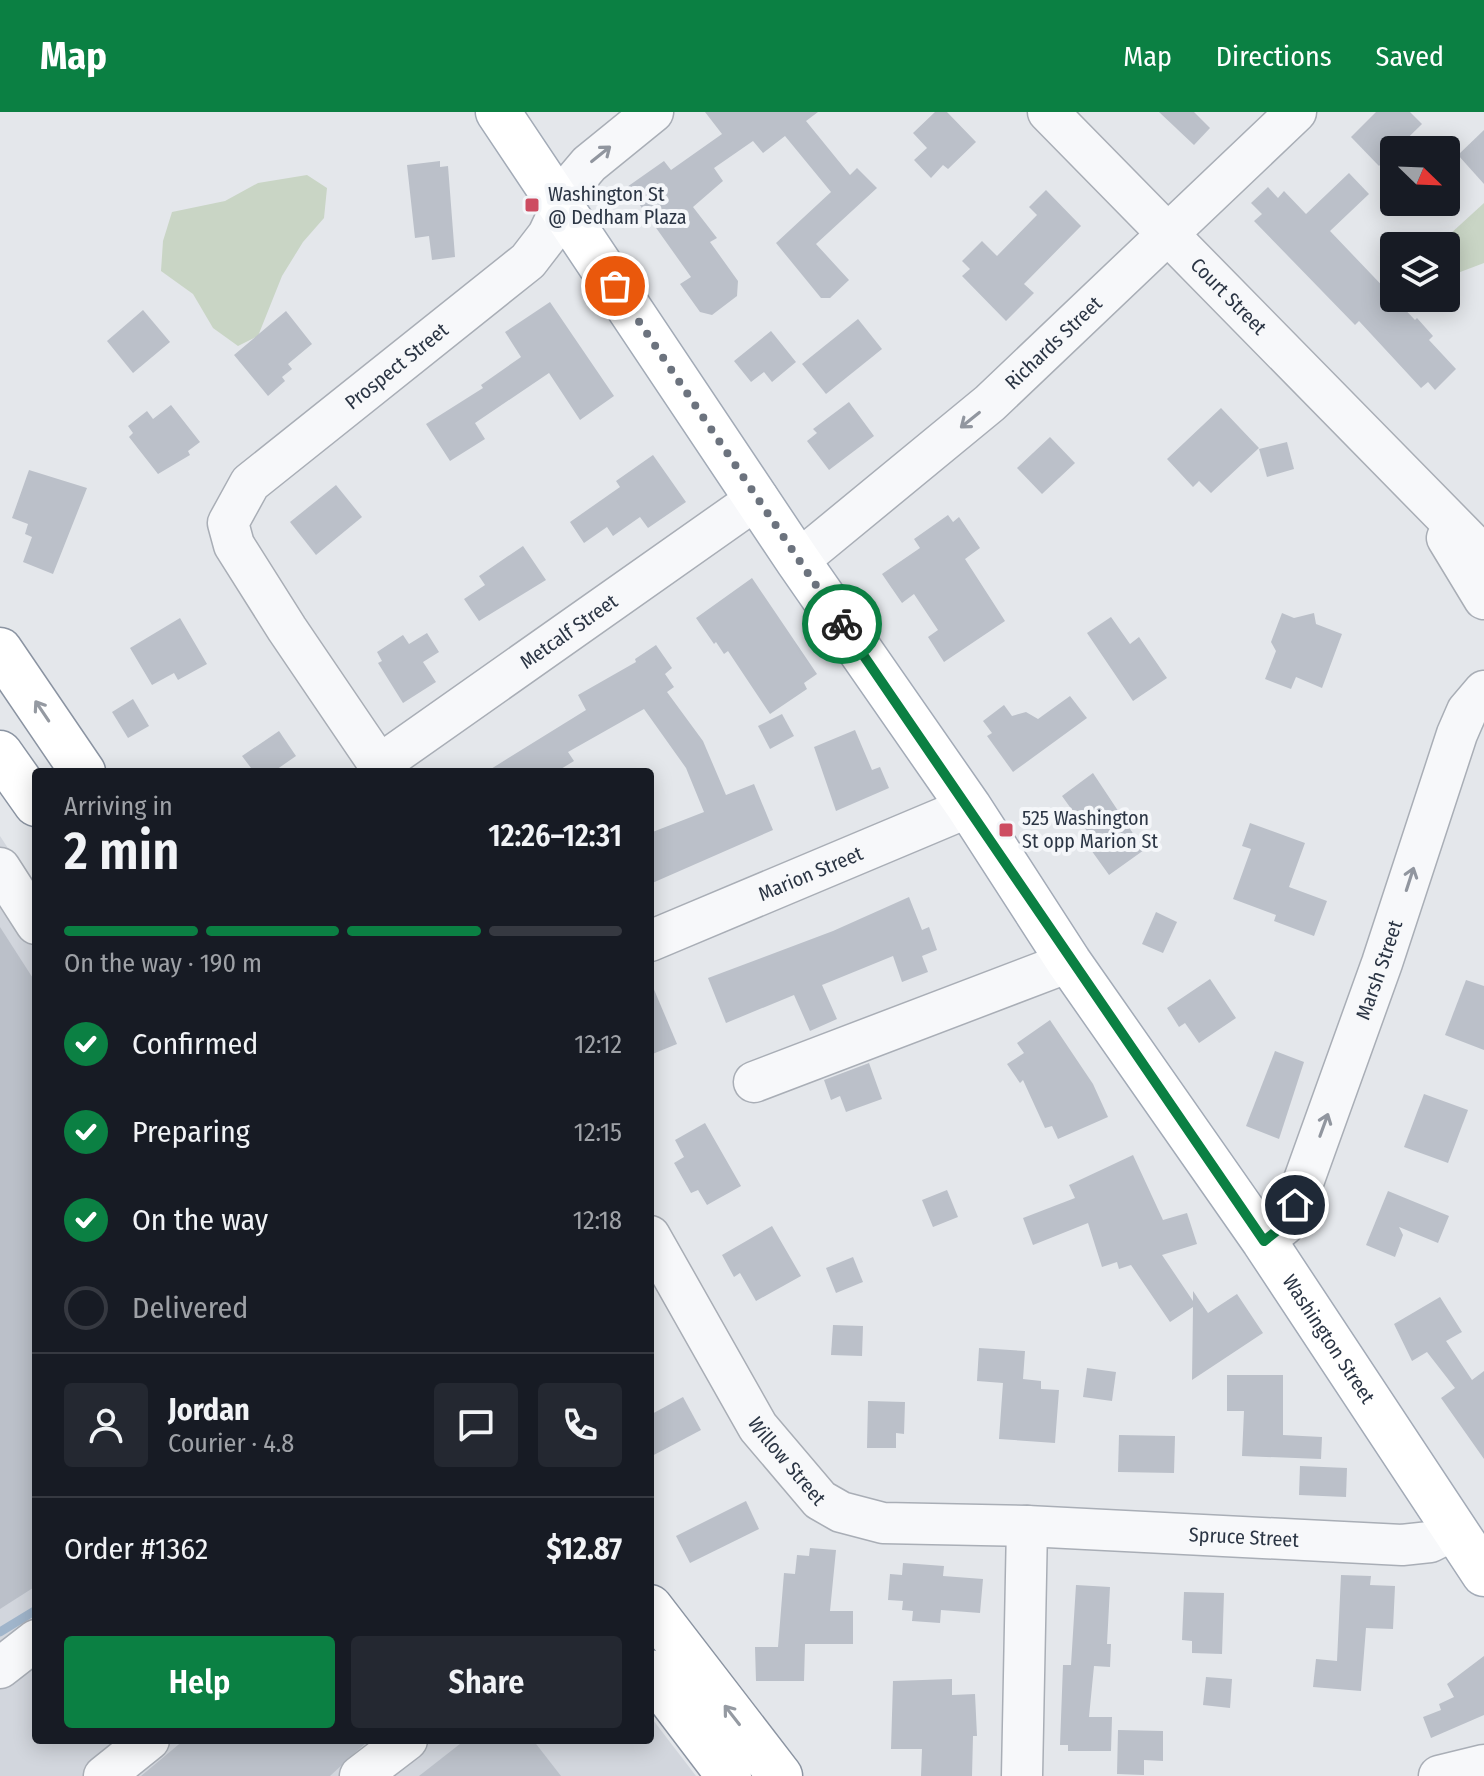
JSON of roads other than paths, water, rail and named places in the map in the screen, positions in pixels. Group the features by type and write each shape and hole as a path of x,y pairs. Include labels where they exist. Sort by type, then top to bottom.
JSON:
{"main road":[{"name":"Washington Street","path":"498,112 798,561 969,807 1069,962 1264,1241 1484,1574"},
{"path":"0,650 80,768"},
{"path":"654,1612 780,1776"},
{"path":"654,1677 729,1776"}],"street":[{"name":"Prospect Street","path":"382,768 279,617 234,545 228,523 250,483 528,261 548,235 572,184 589,164 653,112"},
{"name":"Court Street","path":"1048,112 1484,556"},
{"name":"Richards Street","path":"798,561 990,403 1296,112"},
{"name":"Court Street","path":"1408,482 1484,599"},
{"name":"Metcalf Street","path":"382,768 758,498"},
{"name":"Marsh Street","path":"1264,1241 1284,1225 1295,1205 1382,963 1457,734 1467,711 1484,691"},
{"name":"Marion Street","path":"654,939 969,807"},
{"path":"0,868 32,918"},
{"path":"754,1082 1069,962"},
{"name":"Willow Street","path":"654,1243 758,1427 820,1500 841,1512 883,1523 1027,1526"},
{"path":"1022,1776 1027,1526"},
{"name":"Spruce Street","path":"1027,1526 1402,1545 1430,1542 1456,1529"},
{"path":"0,1668 32,1643"},
{"path":"104,1776 144,1744"},
{"path":"360,1776 402,1744"},
{"path":"1439,1776 1444,1772 1482,1770"}],"waterway":[{"path":"0,1632 32,1612"}],"place":[{"name":"Washington St @ Dedham Plaza","path":"532,205"},
{"name":"525 Washington St opp Marion St","path":"1006,830"}]}
